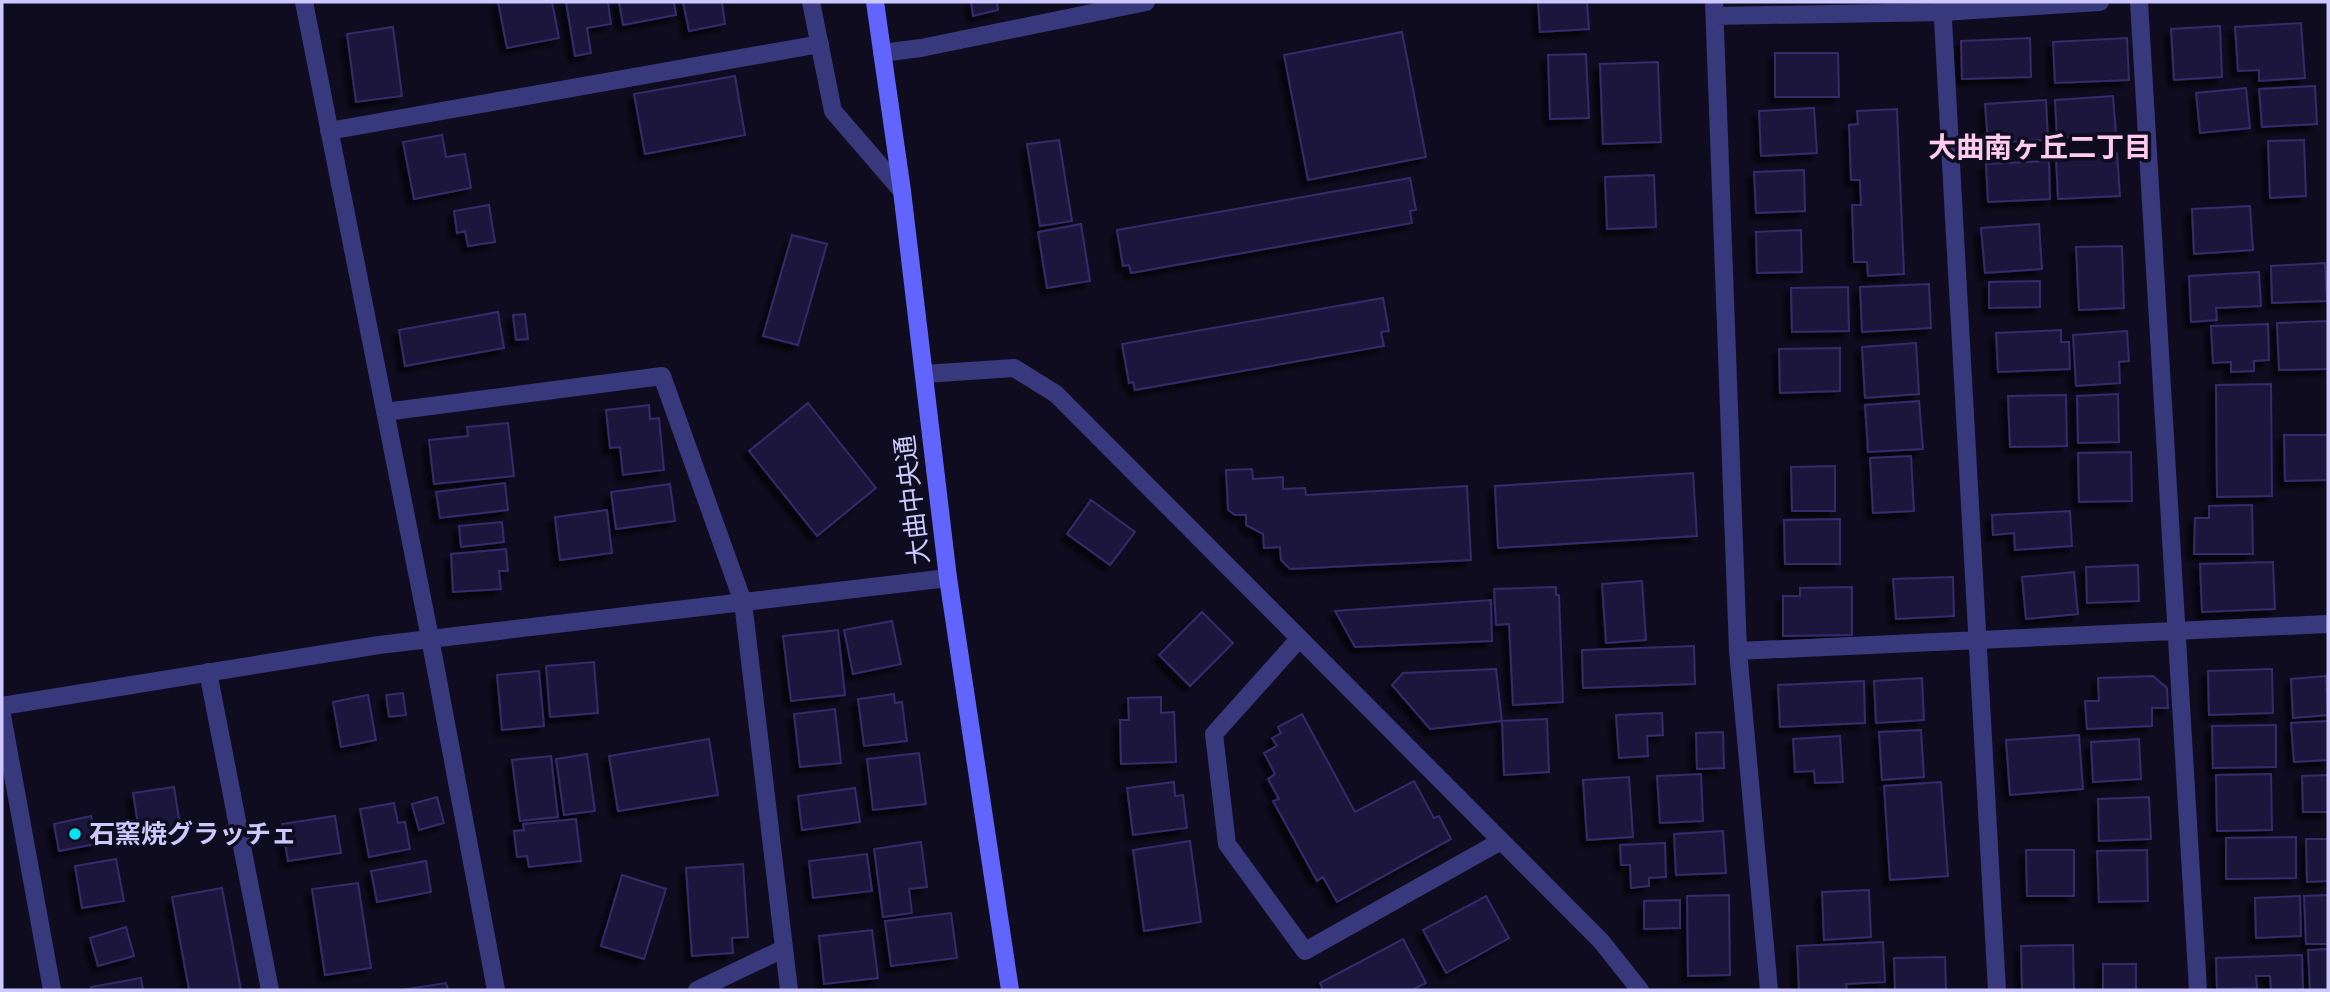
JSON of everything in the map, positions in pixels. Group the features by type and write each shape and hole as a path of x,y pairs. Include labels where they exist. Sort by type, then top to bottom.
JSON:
{"main road":[{"name":"大曲中央通","path":"876,2 902,191 948,578 1010,990"}],"street":[{"path":"304,2 430,638 496,990"},
{"path":"811,2 834,111 902,191"},
{"path":"882,53 921,48 1146,2"},
{"path":"1769,990 1738,651 1714,9 1942,7 2100,2"},
{"path":"2140,2 2198,990"},
{"path":"1942,7 1997,990"},
{"path":"329,131 820,44"},
{"path":"924,374 1014,368 1056,394 1601,941 1640,990"},
{"path":"385,412 662,376 743,602 789,990"},
{"path":"2,706 430,638 948,578"},
{"path":"1738,651 2328,624"},
{"path":"1300,639 1214,734 1227,844 1305,951 1501,841"},
{"path":"208,672 270,990"},
{"path":"2,715 52,990"},
{"path":"698,990 783,949"}],"building":[{"path":"498,2 552,2 559,38 507,48"},
{"path":"566,2 608,2 611,24 587,28 591,53 575,56"},
{"path":"619,2 674,2 676,15 623,25"},
{"path":"683,2 722,2 725,24 689,31"},
{"path":"971,2 997,2 998,10 973,16"},
{"path":"1538,2 1587,2 1589,29 1540,32"},
{"path":"2301,23 2305,78 2259,81 2259,70 2238,71 2235,27"},
{"path":"2220,26 2222,77 2174,80 2171,29"},
{"path":"393,27 402,96 356,102 347,34"},
{"path":"1402,32 1426,157 1308,180 1284,55"},
{"path":"2030,38 2031,77 1962,79 1961,41"},
{"path":"2127,38 2129,80 2055,83 2053,42"},
{"path":"1775,53 1838,53 1839,97 1775,97"},
{"path":"1586,54 1589,118 1550,119 1548,55"},
{"path":"1658,62 1661,142 1603,144 1600,64"},
{"path":"735,76 745,135 645,154 634,94"},
{"path":"2315,86 2317,124 2262,127 2259,89"},
{"path":"2246,88 2250,128 2200,133 2196,93"},
{"path":"2113,96 2116,134 2057,138 2055,100"},
{"path":"2046,100 2048,140 1988,143 1985,104"},
{"path":"1814,108 1817,153 1761,156 1759,111"},
{"path":"1897,109 1904,274 1868,276 1867,262 1854,262 1852,205 1861,205 1860,180 1851,180 1849,125 1858,124 1857,111"},
{"path":"442,135 446,157 465,154 471,188 414,199 403,142"},
{"path":"1059,140 1072,221 1040,226 1027,144"},
{"path":"2304,140 2306,196 2270,198 2268,141"},
{"path":"2117,153 2120,196 2058,199 2056,158"},
{"path":"2049,161 2050,199 1988,202 1986,164"},
{"path":"1804,170 1805,211 1756,213 1754,172"},
{"path":"1654,175 1656,227 1607,229 1605,177"},
{"path":"1410,178 1416,210 1410,211 1412,223 1131,273 1129,265 1123,266 1117,230"},
{"path":"489,205 495,242 468,246 465,231 457,233 454,211"},
{"path":"2250,206 2253,250 2194,254 2192,209"},
{"path":"1081,224 1090,281 1047,288 1038,232"},
{"path":"2039,224 2042,269 1985,273 1981,228"},
{"path":"1801,230 1802,272 1757,273 1756,232"},
{"path":"792,235 827,244 798,345 763,336"},
{"path":"2122,246 2124,308 2079,310 2076,247"},
{"path":"2325,263 2327,301 2272,303 2271,266"},
{"path":"2259,272 2261,306 2216,308 2217,320 2191,322 2189,276"},
{"path":"2040,281 2040,307 1989,308 1989,282"},
{"path":"1929,284 1931,328 1862,332 1860,287"},
{"path":"1848,287 1849,331 1792,332 1791,288"},
{"path":"1383,298 1389,331 1381,332 1384,346 1135,390 1133,382 1129,383 1122,344"},
{"path":"498,312 504,348 405,366 399,330"},
{"path":"525,314 528,339 516,340 513,315"},
{"path":"2328,321 2328,369 2279,370 2277,323"},
{"path":"2268,324 2269,360 2254,361 2254,371 2231,372 2231,362 2213,363 2211,326"},
{"path":"2061,330 2061,342 2069,342 2070,369 1998,372 1996,333"},
{"path":"2127,331 2129,361 2119,362 2120,383 2076,386 2073,335"},
{"path":"1916,343 1919,394 1865,398 1862,347"},
{"path":"1840,348 1840,391 1780,393 1779,349"},
{"path":"2271,384 2272,496 2217,497 2216,385"},
{"path":"2118,394 2119,442 2078,443 2077,396"},
{"path":"2066,395 2067,446 2010,447 2008,396"},
{"path":"1919,401 1923,449 1868,452 1865,405"},
{"path":"808,403 876,488 817,536 749,451"},
{"path":"649,405 650,419 659,418 664,470 623,475 620,447 610,448 606,410"},
{"path":"508,423 514,476 434,484 429,440 468,436 467,427"},
{"path":"2284,435 2328,435 2328,480 2285,481"},
{"path":"2131,452 2132,501 2079,502 2078,453"},
{"path":"1911,456 1914,511 1873,513 1870,458"},
{"path":"1835,466 1835,511 1792,511 1791,467"},
{"path":"1252,469 1253,479 1283,477 1283,489 1305,488 1306,495 1467,486 1471,560 1290,569 1281,560 1280,547 1264,548 1263,534 1246,525 1246,515 1235,515 1228,510 1226,470"},
{"path":"1693,473 1697,536 1498,548 1495,486"},
{"path":"505,483 508,510 440,518 436,492"},
{"path":"670,484 675,521 616,529 611,492"},
{"path":"1091,500 1135,532 1110,565 1067,534"},
{"path":"2252,505 2253,554 2194,554 2195,518 2209,518 2209,506"},
{"path":"607,510 612,553 560,560 555,517"},
{"path":"2070,511 2072,546 2015,550 2014,533 1993,535 1992,515"},
{"path":"1840,519 1840,564 1785,564 1784,520"},
{"path":"502,522 504,542 461,547 459,526"},
{"path":"506,549 508,571 499,571 501,589 453,592 451,554"},
{"path":"2273,562 2275,609 2202,612 2200,564"},
{"path":"2138,565 2139,601 2087,603 2086,567"},
{"path":"2074,572 2078,614 2026,619 2022,577"},
{"path":"1953,577 1954,616 1896,619 1893,579"},
{"path":"1642,581 1646,640 1606,643 1602,584"},
{"path":"1556,587 1556,595 1559,595 1563,702 1513,705 1509,624 1496,625 1494,589"},
{"path":"1852,587 1852,635 1783,636 1783,596 1800,596 1800,588"},
{"path":"1491,600 1492,641 1355,647 1335,611"},
{"path":"1202,612 1233,643 1190,686 1159,655"},
{"path":"892,621 901,664 853,674 844,630"},
{"path":"838,630 845,695 791,701 783,636"},
{"path":"1694,646 1695,684 1583,688 1582,650"},
{"path":"594,662 598,713 550,717 546,666"},
{"path":"1496,669 1502,721 1430,729 1392,685 1403,673"},
{"path":"2272,669 2273,713 2209,715 2208,671"},
{"path":"539,671 544,726 502,730 497,675"},
{"path":"2153,676 2167,688 2168,708 2152,708 2152,726 2087,729 2085,701 2099,701 2098,678"},
{"path":"2326,676 2328,715 2293,718 2291,679"},
{"path":"1922,678 1924,720 1876,723 1874,681"},
{"path":"1864,681 1865,723 1780,727 1778,685"},
{"path":"403,693 406,715 389,717 386,695"},
{"path":"894,694 895,703 902,702 907,741 864,746 858,699"},
{"path":"368,695 376,740 341,747 333,702"},
{"path":"1161,697 1161,713 1174,712 1176,762 1121,764 1120,720 1129,720 1128,698"},
{"path":"835,709 841,763 800,767 794,714"},
{"path":"1662,713 1663,735 1647,736 1648,756 1619,758 1616,715"},
{"path":"1302,714 1355,812 1414,781 1434,818 1439,816 1451,839 1337,902 1323,877 1317,881 1273,801 1279,799 1268,779 1275,774 1264,753 1277,746 1272,738 1281,733 1278,727"},
{"path":"1547,719 1549,772 1504,775 1502,721"},
{"path":"2328,721 2328,760 2294,762 2291,723"},
{"path":"2276,725 2276,767 2213,768 2212,726"},
{"path":"1921,730 1924,777 1882,780 1879,732"},
{"path":"1723,732 1724,768 1697,769 1696,733"},
{"path":"2079,735 2083,789 2010,795 2006,740"},
{"path":"1840,736 1843,782 1815,783 1814,771 1795,772 1793,739"},
{"path":"709,739 718,795 618,811 609,756"},
{"path":"2139,739 2141,779 2093,782 2091,742"},
{"path":"919,753 926,804 873,810 867,759"},
{"path":"587,754 595,811 564,815 556,759"},
{"path":"551,756 558,817 520,821 512,760"},
{"path":"1701,774 1703,821 1660,823 1657,776"},
{"path":"2271,774 2272,830 2217,831 2216,775"},
{"path":"2328,775 2328,812 2303,812 2302,776"},
{"path":"1629,777 1633,837 1587,840 1583,780"},
{"path":"1174,782 1175,796 1183,795 1187,828 1133,835 1127,788"},
{"path":"1941,782 1948,876 1890,880 1884,786"},
{"path":"174,787 181,831 140,837 133,793"},
{"path":"855,788 860,822 802,830 798,796"},
{"path":"437,797 444,823 419,830 412,804"},
{"path":"2149,797 2151,839 2099,841 2098,799"},
{"path":"394,803 398,823 405,822 410,849 369,857 360,809"},
{"path":"91,816 96,844 59,851 54,824"},
{"path":"335,816 341,853 288,861 282,824"},
{"path":"576,819 581,861 529,867 527,856 517,857 514,831 524,830 523,824"},
{"path":"1723,831 1726,873 1676,875 1674,834"},
{"path":"2296,837 2296,878 2226,879 2226,838"},
{"path":"2306,839 2328,839 2328,881 2307,882"},
{"path":"1190,841 1201,922 1144,931 1133,850"},
{"path":"921,842 927,887 909,889 912,913 883,917 874,849"},
{"path":"1665,843 1666,877 1649,878 1649,886 1631,888 1630,865 1621,865 1620,845"},
{"path":"2026,850 2074,850 2074,896 2027,896"},
{"path":"2147,850 2148,901 2099,902 2097,851"},
{"path":"867,854 872,891 813,898 809,861"},
{"path":"116,859 124,901 82,908 75,866"},
{"path":"426,861 431,892 377,902 371,871"},
{"path":"743,864 748,937 732,938 733,953 692,956 686,868"},
{"path":"622,875 666,889 644,959 601,946"},
{"path":"358,883 371,968 325,975 312,889"},
{"path":"222,888 241,990 189,990 172,897"},
{"path":"1869,890 1871,937 1824,940 1822,892"},
{"path":"1729,895 1730,975 1688,976 1687,896"},
{"path":"2328,895 2328,944 2306,944 2304,896"},
{"path":"1486,896 1509,938 1446,973 1423,930"},
{"path":"2300,896 2301,936 2256,938 2255,898"},
{"path":"1680,900 1680,928 1644,929 1644,901"},
{"path":"951,913 957,958 891,966 885,921"},
{"path":"126,927 134,956 98,966 90,938"},
{"path":"872,930 878,978 824,984 819,936"},
{"path":"1403,939 1426,983 1412,990 1323,990 1320,983"},
{"path":"1883,942 1885,982 1846,984 1847,990 1799,990 1797,946"},
{"path":"2073,945 2074,990 2022,990 2021,946"},
{"path":"2328,949 2328,990 2310,990 2308,950"},
{"path":"2302,955 2303,990 2271,990 2270,976 2256,976 2257,988 2217,989 2216,958"},
{"path":"1945,957 1946,990 1895,990 1894,958"},
{"path":"2103,964 2136,964 2136,990 2103,990"},
{"path":"141,978 143,990 91,990 91,987"},
{"path":"446,983 448,990 401,990"}],"place":[{"name":"石窯焼グラッチェ","path":"75,834"}],"district":[{"name":"大曲南ヶ丘二丁目","path":"2040,147"}]}
